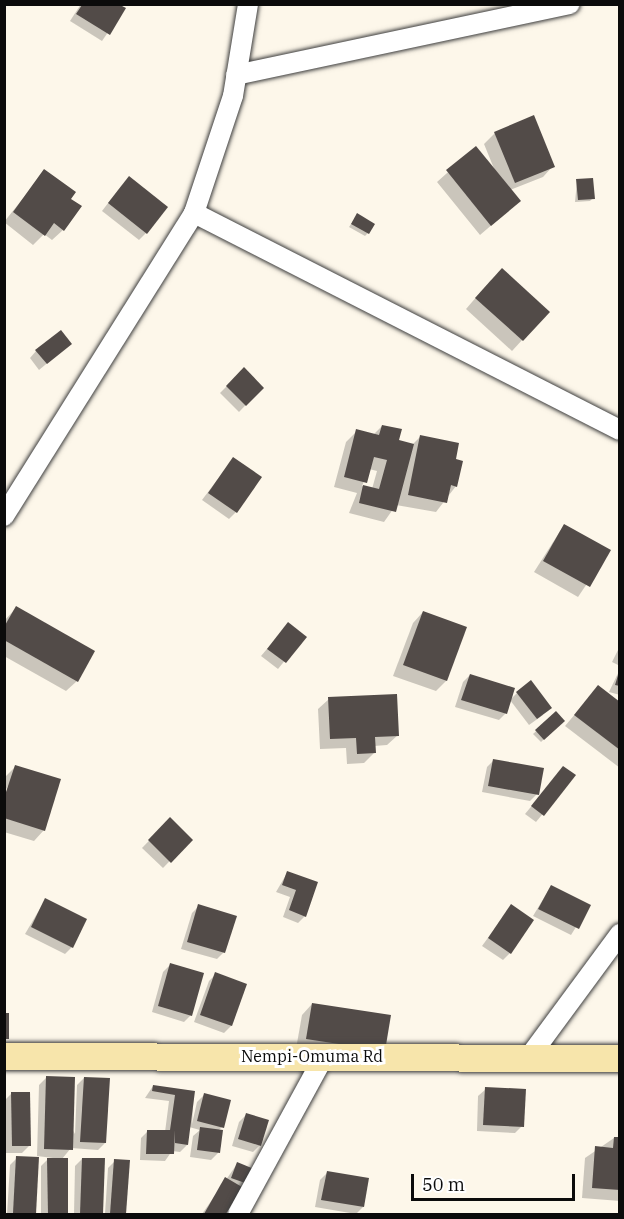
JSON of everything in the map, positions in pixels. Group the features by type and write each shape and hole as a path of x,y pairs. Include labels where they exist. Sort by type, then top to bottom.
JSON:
{"street":[{"path":"4,516 194,213 233,96 248,4"},
{"path":"236,75 570,4"},
{"path":"194,213 620,430"},
{"path":"530,1056 620,934"},
{"name":"Nempi-Omuma Rd","path":"4,1056 620,1058"},
{"path":"238,1215 324,1056"}],"building":[{"path":"82,5 120,5 126,8 110,35 76,14"},
{"path":"534,115 555,167 515,183 494,132"},
{"path":"476,146 521,201 491,226 446,170"},
{"path":"44,169 76,192 71,199 82,206 64,231 54,223 45,236 13,212"},
{"path":"129,176 168,207 147,234 108,203"},
{"path":"593,178 595,199 578,200 576,179"},
{"path":"357,213 375,224 369,234 351,224"},
{"path":"502,268 550,312 523,341 475,298"},
{"path":"61,330 72,344 47,364 35,350"},
{"path":"244,367 264,388 246,406 226,386"},
{"path":"382,425 402,429 399,440 414,444 396,512 359,503 363,485 379,489 387,460 374,457 367,483 344,477 356,429 379,435"},
{"path":"420,435 459,443 456,459 463,461 457,487 451,485 447,503 408,495"},
{"path":"233,457 262,477 237,513 208,493"},
{"path":"564,524 611,550 590,587 543,561"},
{"path":"16,606 95,651 78,682 4,640 4,627"},
{"path":"423,611 467,627 447,681 403,665"},
{"path":"288,622 307,637 286,663 267,649"},
{"path":"620,672 620,686 615,685"},
{"path":"470,674 515,688 507,714 461,700"},
{"path":"531,680 552,708 537,719 516,692"},
{"path":"598,685 620,702 620,750 574,715"},
{"path":"397,694 399,736 375,737 376,753 357,754 356,738 330,739 328,697"},
{"path":"556,711 565,721 544,740 535,730"},
{"path":"493,759 544,768 539,795 488,786"},
{"path":"15,765 61,779 45,831 4,818 4,798"},
{"path":"563,766 576,775 544,816 531,806"},
{"path":"170,817 193,840 171,863 148,840"},
{"path":"287,871 318,882 306,917 289,910 296,890 282,885"},
{"path":"551,885 591,905 579,929 538,909"},
{"path":"45,898 87,919 73,948 31,927"},
{"path":"198,904 237,916 225,953 187,942"},
{"path":"511,904 534,920 511,954 488,938"},
{"path":"170,963 204,973 192,1016 158,1006"},
{"path":"215,972 247,984 232,1026 200,1015"},
{"path":"312,1003 391,1015 385,1051 306,1039"},
{"path":"4,1013 9,1013 9,1039 4,1039"},
{"path":"46,1076 75,1077 73,1150 44,1149"},
{"path":"84,1077 110,1078 106,1143 80,1142"},
{"path":"153,1085 195,1091 188,1145 175,1143 175,1130 174,1154 146,1154 147,1130 170,1130 175,1095 152,1091"},
{"path":"485,1087 526,1089 524,1127 483,1125"},
{"path":"11,1092 30,1092 31,1146 12,1146"},
{"path":"204,1093 231,1100 224,1128 197,1121"},
{"path":"246,1113 269,1120 261,1146 238,1139"},
{"path":"200,1127 223,1130 220,1153 197,1150"},
{"path":"614,1137 620,1137 620,1190 592,1188 595,1146 613,1148"},
{"path":"16,1156 39,1157 36,1214 13,1213"},
{"path":"47,1158 68,1158 68,1214 48,1214"},
{"path":"82,1158 105,1158 103,1214 80,1214"},
{"path":"114,1159 130,1160 126,1214 110,1214"},
{"path":"237,1162 254,1169 248,1184 231,1178"},
{"path":"327,1171 369,1178 364,1207 321,1200"},
{"path":"225,1177 242,1187 226,1214 204,1214"}]}
